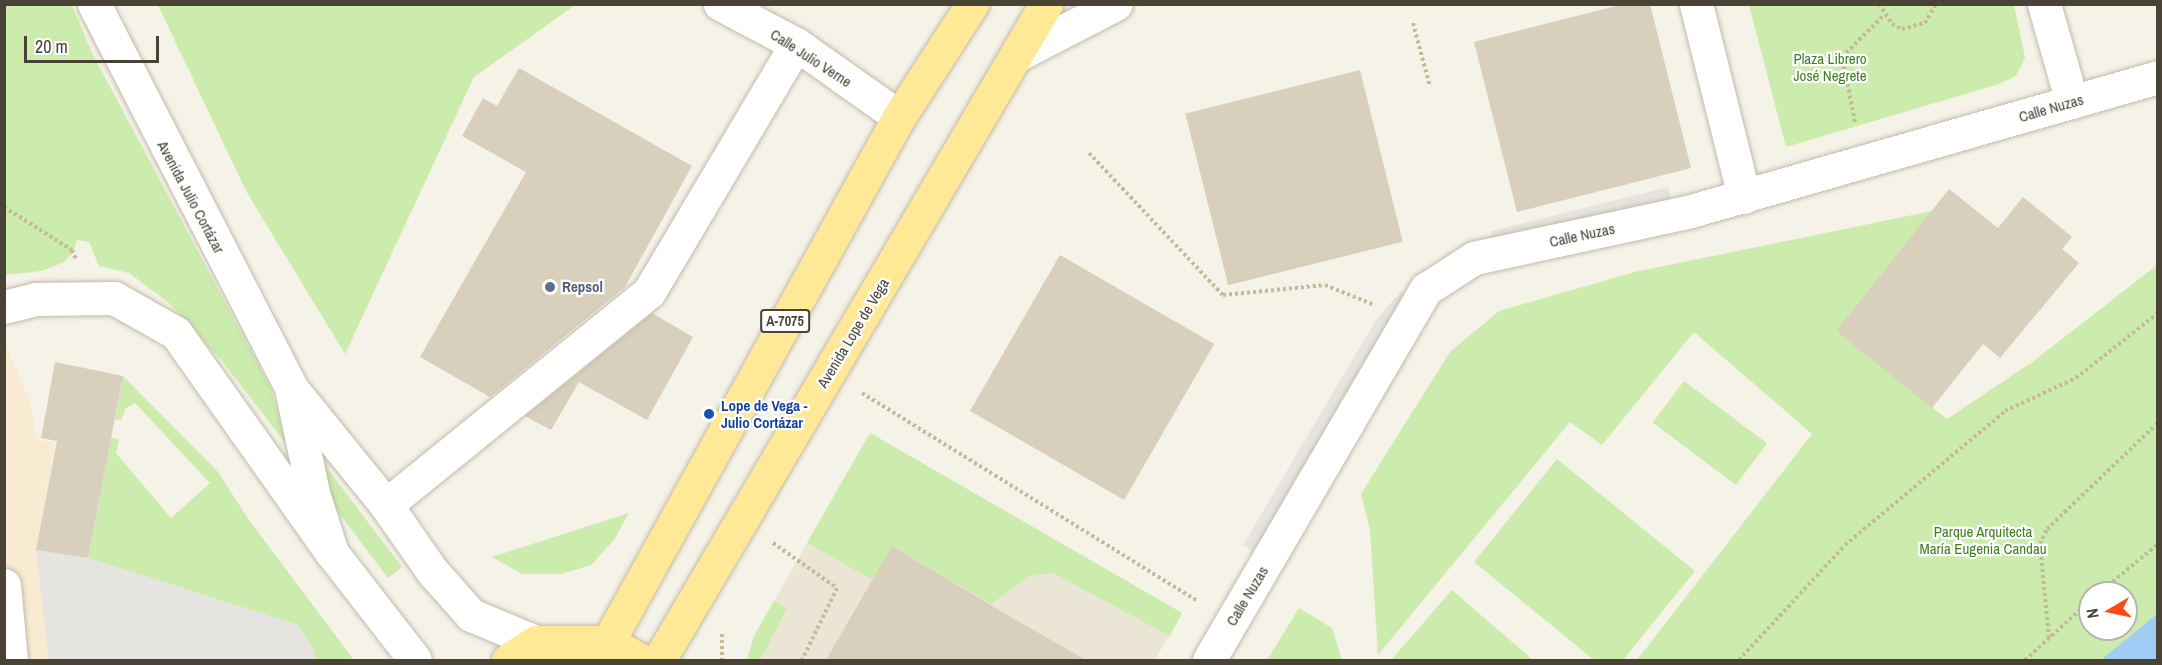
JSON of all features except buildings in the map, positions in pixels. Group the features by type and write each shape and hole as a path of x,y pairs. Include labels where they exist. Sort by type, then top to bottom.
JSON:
{"main road":[{"name":"A-7075","path":"603,651 898,117 972,4"},
{"name":"Avenida Lope de Vega","path":"659,660 1046,4"},
{"path":"508,660 536,642 603,651 641,660"}],"street":[{"name":"Avenida Julio Cortázar","path":"94,4 291,388 386,505 432,571 471,615 536,642"},
{"name":"Calle Julio Verne","path":"720,4 796,45 898,117"},
{"path":"1696,4 1744,197"},
{"path":"2044,4 2072,102"},
{"path":"1017,55 1110,5"},
{"path":"386,505 650,292 796,45"},
{"name":"Calle Nuzas","path":"1209,660 1426,290 1474,258 1744,197 2157,77"},
{"path":"4,307 35,299 114,298 176,333 332,553"},
{"name":"Avenida Julio Cortázar","path":"291,388 312,494 332,553 415,660"},
{"path":"4,585 5,624 11,660"}],"path":[{"path":"1879,4 1883,16 1902,29 1914,28 1925,23 1936,4"},
{"path":"1865,162 1842,57 1883,16"},
{"path":"1413,23 1430,87"},
{"path":"1089,153 1223,295 1325,285 1376,305"},
{"path":"4,207 72,250 95,298"},
{"path":"1739,660 1845,545 2006,411 2076,378 2157,313"},
{"path":"829,372 1231,622"},
{"path":"2049,638 2040,544 2047,529 2157,423"},
{"path":"741,521 837,588 802,660"},
{"path":"2113,581 2157,544"},
{"path":"2025,660 2078,612"}],"shaded area":[{"path":"1668,187 1671,199 1493,243 1490,231"},
{"path":"1401,291 1411,303 1387,329 1253,551 1243,545 1376,320"},
{"path":"4,341 29,399 37,440 55,443 37,550 88,558 354,660 5,660"},
{"path":"870,433 1182,613 1155,660 747,660 754,636"},
{"path":"36,550 88,558 298,625 313,648 317,660 49,660"}],"green space":[{"path":"4,5 72,5 92,53 271,388 286,444 223,362 169,303 129,273 99,266 89,242 77,240 73,253 64,262 42,271 5,275"},
{"path":"158,5 575,5 474,77 345,354 246,191"},
{"name":"Plaza Librero José Negrete","path":"1749,5 2014,5 2025,57 2016,76 1999,84 1786,147"},
{"name":"Parque Arquitecta María Eugenia Candau","path":"1932,211 1836,331 1947,419 2035,360 2157,265 2157,660 1637,660 1812,434 1694,332 1602,445 1570,422 1378,655 1370,530 1361,494 1450,352 1499,311 1635,272"},
{"path":"123,376 218,472 249,520 354,660 317,660 313,648 297,625 88,558 111,438 119,439 116,453 171,518 210,483 135,403 126,408 121,420 115,419"},
{"path":"1684,381 1767,444 1736,485 1653,423"},
{"path":"870,433 1182,613 1170,636 1053,573 1030,576 991,604 892,546 873,580 807,543"},
{"path":"1557,459 1695,571 1623,660 1594,660 1474,562"},
{"path":"321,460 402,567 388,578 326,496"},
{"path":"629,513 614,540 591,565 561,574 522,574 492,557"},
{"path":"1452,590 1533,660 1391,660"},
{"path":"774,601 787,608 760,660 747,660 754,636"},
{"path":"1299,608 1332,628 1342,660 1267,660"}],"water":[{"path":"2157,614 2157,660 2101,660 2124,641 2138,641 2138,630"}],"place":[{"name":"Repsol","path":"550,287"},
{"name":"Lope de Vega - Julio Cortázar","path":"709,414"}]}
